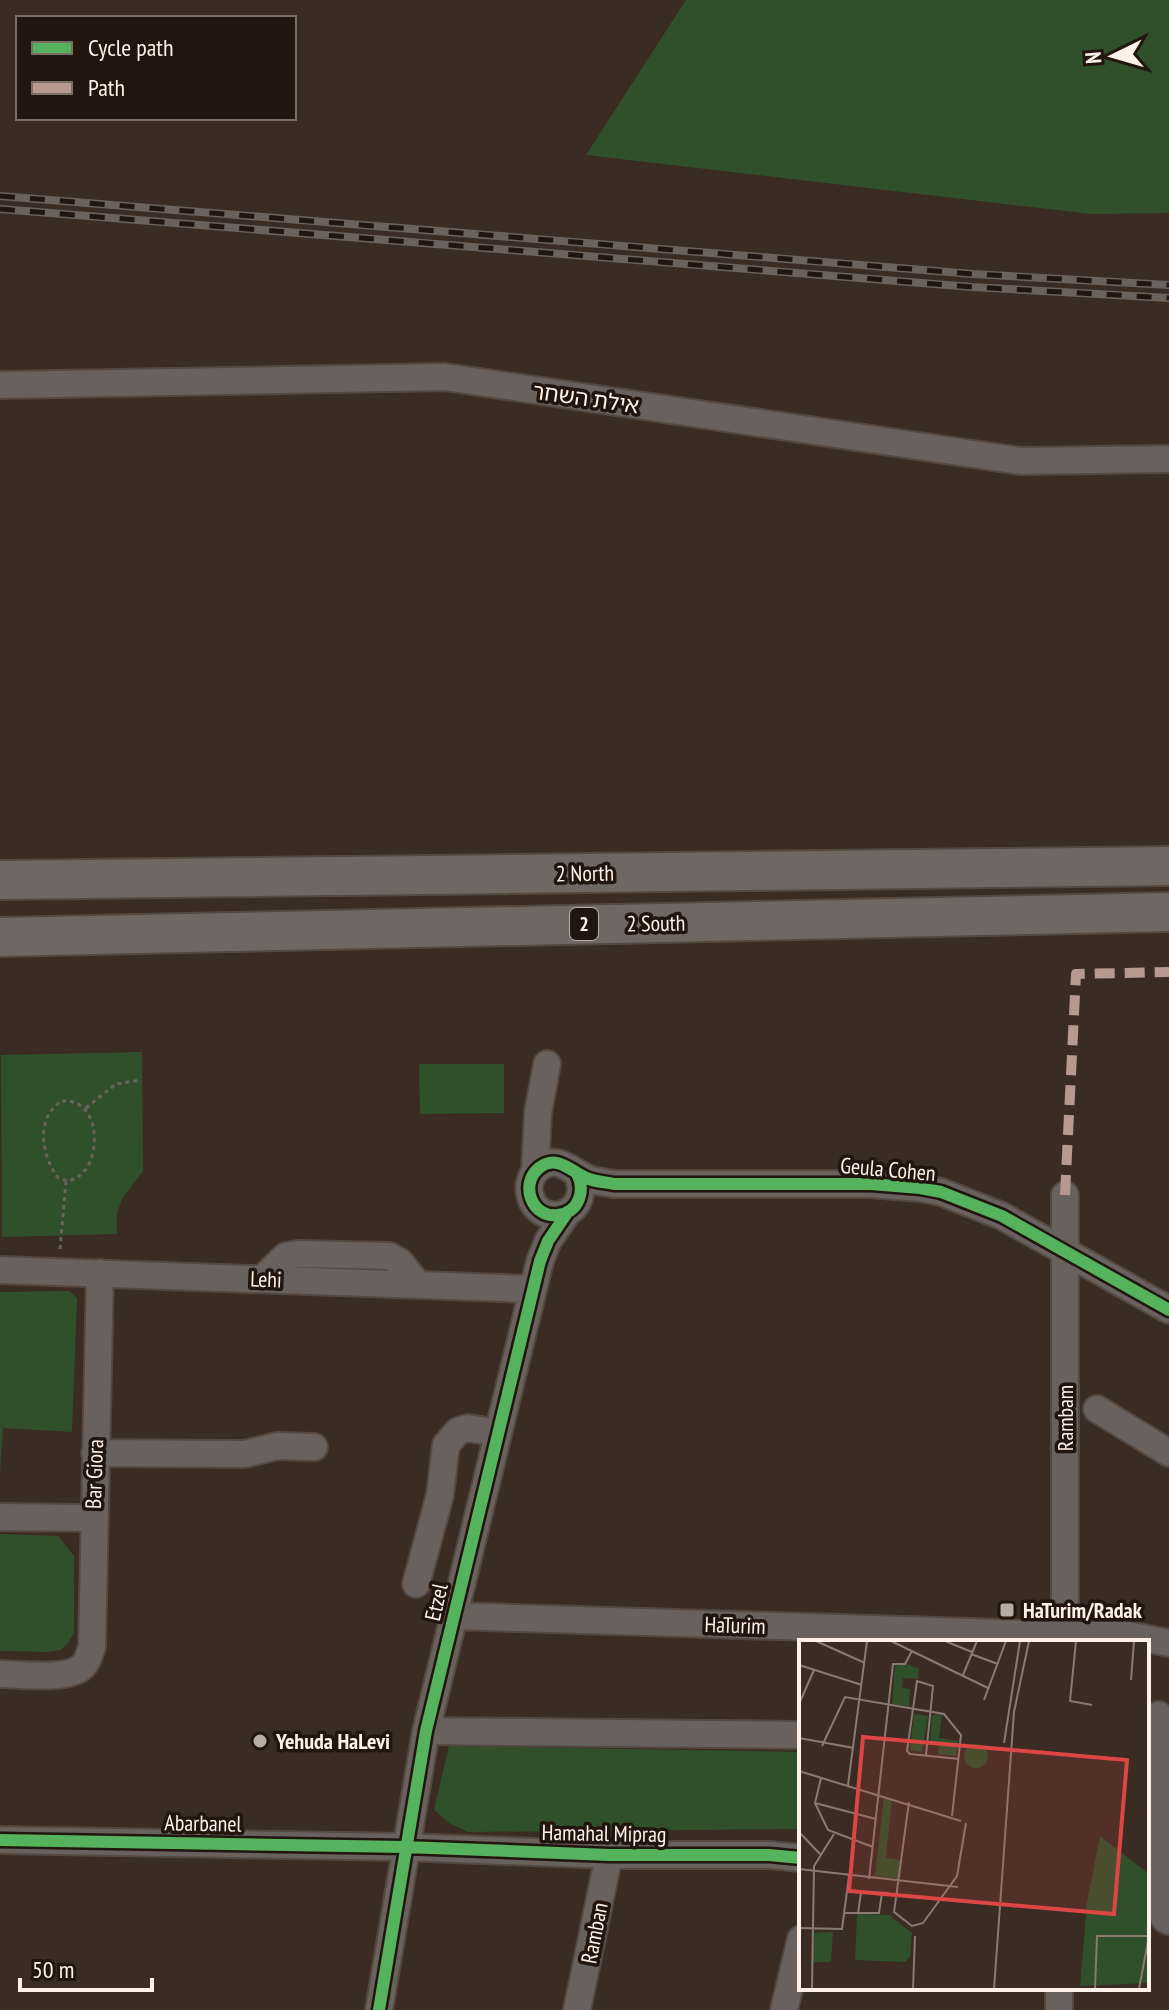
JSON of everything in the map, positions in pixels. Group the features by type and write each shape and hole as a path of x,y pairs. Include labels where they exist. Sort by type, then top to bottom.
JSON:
{"highway":[{"name":"2 North","path":"0,880 1169,866"},
{"name":"2 South","path":"0,937 1169,912"}],"street":[{"name":"אילת השחר","path":"0,385 445,377 1021,461 1169,459"},
{"path":"537,1131 547,1149 569,1168 582,1188 571,1209 553,1215 544,1213 531,1201 529,1184 535,1172 537,1131 547,1064"},
{"path":"535,1172 545,1164 569,1168"},
{"name":"Geula Cohen","path":"569,1168 601,1182 871,1184 920,1188 981,1206 1169,1310"},
{"name":"Geula Cohen","path":"571,1209 605,1190 629,1183"},
{"name":"Rambam","path":"1065,1195 1065,1638"},
{"name":"Etzel","path":"531,1201 540,1261"},
{"name":"Etzel","path":"379,2010 426,1731 453,1616 540,1261 548,1241 571,1209"},
{"name":"Lehi","path":"0,1270 532,1289"},
{"name":"Bar Giora","path":"0,1674 60,1675 78,1671 84,1666 92,1647 100,1273"},
{"path":"1097,1409 1169,1453"},
{"path":"416,1584 440,1495 446,1445 458,1431 468,1428 498,1433"},
{"path":"95,1453 245,1454 277,1446 314,1447"},
{"path":"0,1517 93,1518"},
{"name":"HaTurim","path":"453,1616 837,1635 1065,1638 1127,1635 1169,1643"},
{"path":"1159,1715 1166,1766 1160,1908 1169,1921"},
{"path":"426,1731 799,1735"},
{"name":"Abarbanel","path":"0,1840 405,1847"},
{"name":"Hamahal Miprag","path":"405,1847 609,1855 799,1858"},
{"name":"Ramban","path":"577,2010 609,1855"},
{"path":"784,2010 799,1947"}],"path":[{"path":"86,1108 116,1084 141,1080"},
{"path":"62,1101 78,1102 86,1108 94,1136 89,1166 81,1177 66,1181 59,1179 46,1158 43,1144 46,1121 54,1106 62,1101"},
{"path":"58,1272 66,1181"}],"green space":[{"path":"686,0 1169,0 1169,213 1091,214 586,155"},
{"path":"142,1052 143,1171 122,1199 117,1213 117,1234 2,1237 1,1055"},
{"path":"419,1064 504,1064 504,1113 420,1114"},
{"path":"69,1291 77,1298 72,1432 3,1428 0,1473 0,1292"},
{"path":"0,1534 58,1536 74,1556 74,1633 61,1650 0,1651"},
{"path":"449,1746 799,1752 799,1829 468,1832 449,1823 434,1810"}],"railway":[{"path":"0,196 973,274 1169,285"},
{"path":"0,209 972,287 1169,298"}],"marked path":[{"path":"1065,1195 1076,974 1169,972"}],"cycle path":[{"path":"576,1172 580,1192 572,1209 549,1215 535,1206 529,1191 533,1175 539,1168 552,1163 559,1163 565,1166 589,1179 614,1184 871,1184 941,1192 1002,1216 1169,1310"},
{"path":"379,2010 426,1731 540,1261 548,1241 567,1213"},
{"path":"0,1840 799,1858"}],"place":[{"name":"HaTurim/Radak","path":"1007,1610"},
{"name":"Yehuda HaLevi","path":"260,1741"}]}
